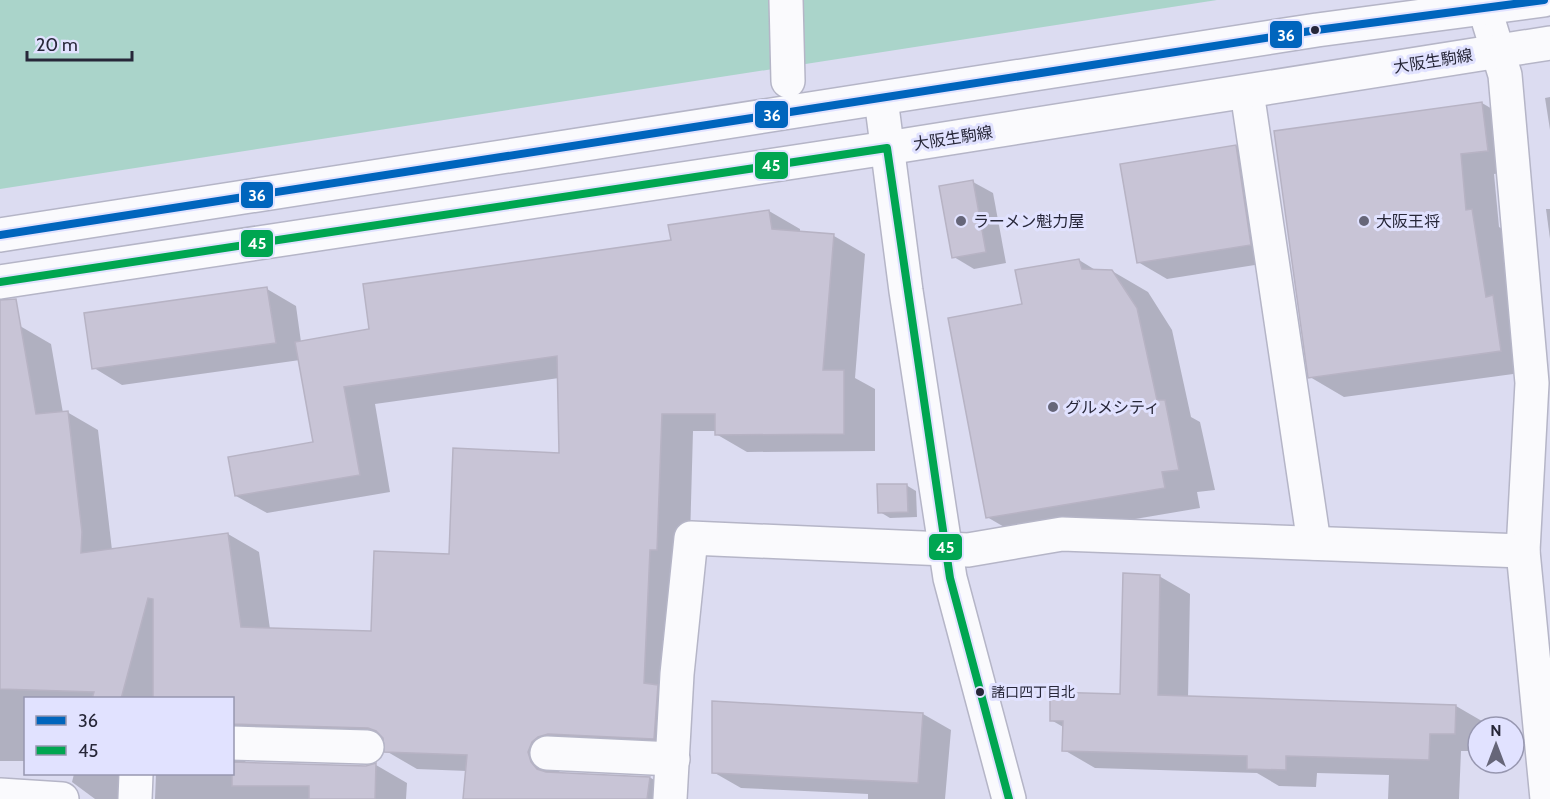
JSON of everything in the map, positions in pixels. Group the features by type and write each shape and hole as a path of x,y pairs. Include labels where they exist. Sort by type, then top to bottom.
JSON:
{"street":[{"path":"786,0 788,81"},
{"path":"0,235 1317,30 1483,5 1544,0"},
{"path":"1483,5 1505,75 1541,382 1523,551 1542,674 1547,799"},
{"name":"大阪生駒線","path":"0,282 887,148 1550,43"},
{"path":"1247,92 1314,543"},
{"path":"880,99 950,578 1009,799"},
{"path":"670,799 677,674 691,538 968,549 1062,534 1523,551"},
{"path":"234,743 367,747"},
{"path":"547,753 673,759"},
{"path":"135,799 136,775"},
{"path":"0,795 62,799"}],"green space":[{"path":"0,0 1217,0 0,189"}],"building":[{"path":"1482,102 1488,151 1461,154 1466,210 1472,209 1486,297 1493,295 1501,351 1308,378 1274,131"},
{"path":"1236,145 1251,245 1137,263 1120,164"},
{"path":"973,180 986,252 952,258 939,186"},
{"path":"769,210 772,229 834,234 823,370 844,370 844,434 715,435 715,414 662,414 657,550 650,550 644,683 658,685 654,739 548,734 532,742 528,752 531,762 537,769 546,772 650,777 647,799 463,799 467,755 384,752 383,738 376,731 368,728 234,724 234,697 153,697 153,599 148,598 122,697 93,697 94,692 0,689 0,300 16,299 36,414 68,411 82,532 81,553 228,533 241,627 371,631 374,551 449,554 453,448 559,453 557,356 344,387 360,475 235,496 228,457 313,442 295,342 369,329 363,284 671,240 668,225"},
{"path":"1079,259 1082,269 1112,270 1137,308 1157,400 1165,400 1179,470 1162,472 1165,488 986,518 948,318 1022,304 1015,270"},
{"path":"267,287 276,343 92,369 84,313"},
{"path":"877,484 907,484 908,512 878,513"},
{"path":"1123,573 1160,575 1158,695 1456,705 1455,734 1430,734 1429,760 1286,756 1286,770 1247,769 1247,756 1062,751 1063,721 1050,721 1050,692 1120,694"},
{"path":"712,701 923,713 918,783 712,773"},
{"path":"234,762 366,766 376,763 375,799 309,799 309,786 232,786"}],"transit line":[{"name":"36","path":"0,235 1317,30 1544,0"},
{"name":"45","path":"0,282 887,148 950,578 1009,799"}],"place":[{"name":"ラーメン魁力屋","path":"961,221"},
{"name":"大阪王将","path":"1364,221"},
{"name":"グルメシティ","path":"1053,407"},
{"name":"諸口四丁目北","path":"980,692"}]}
